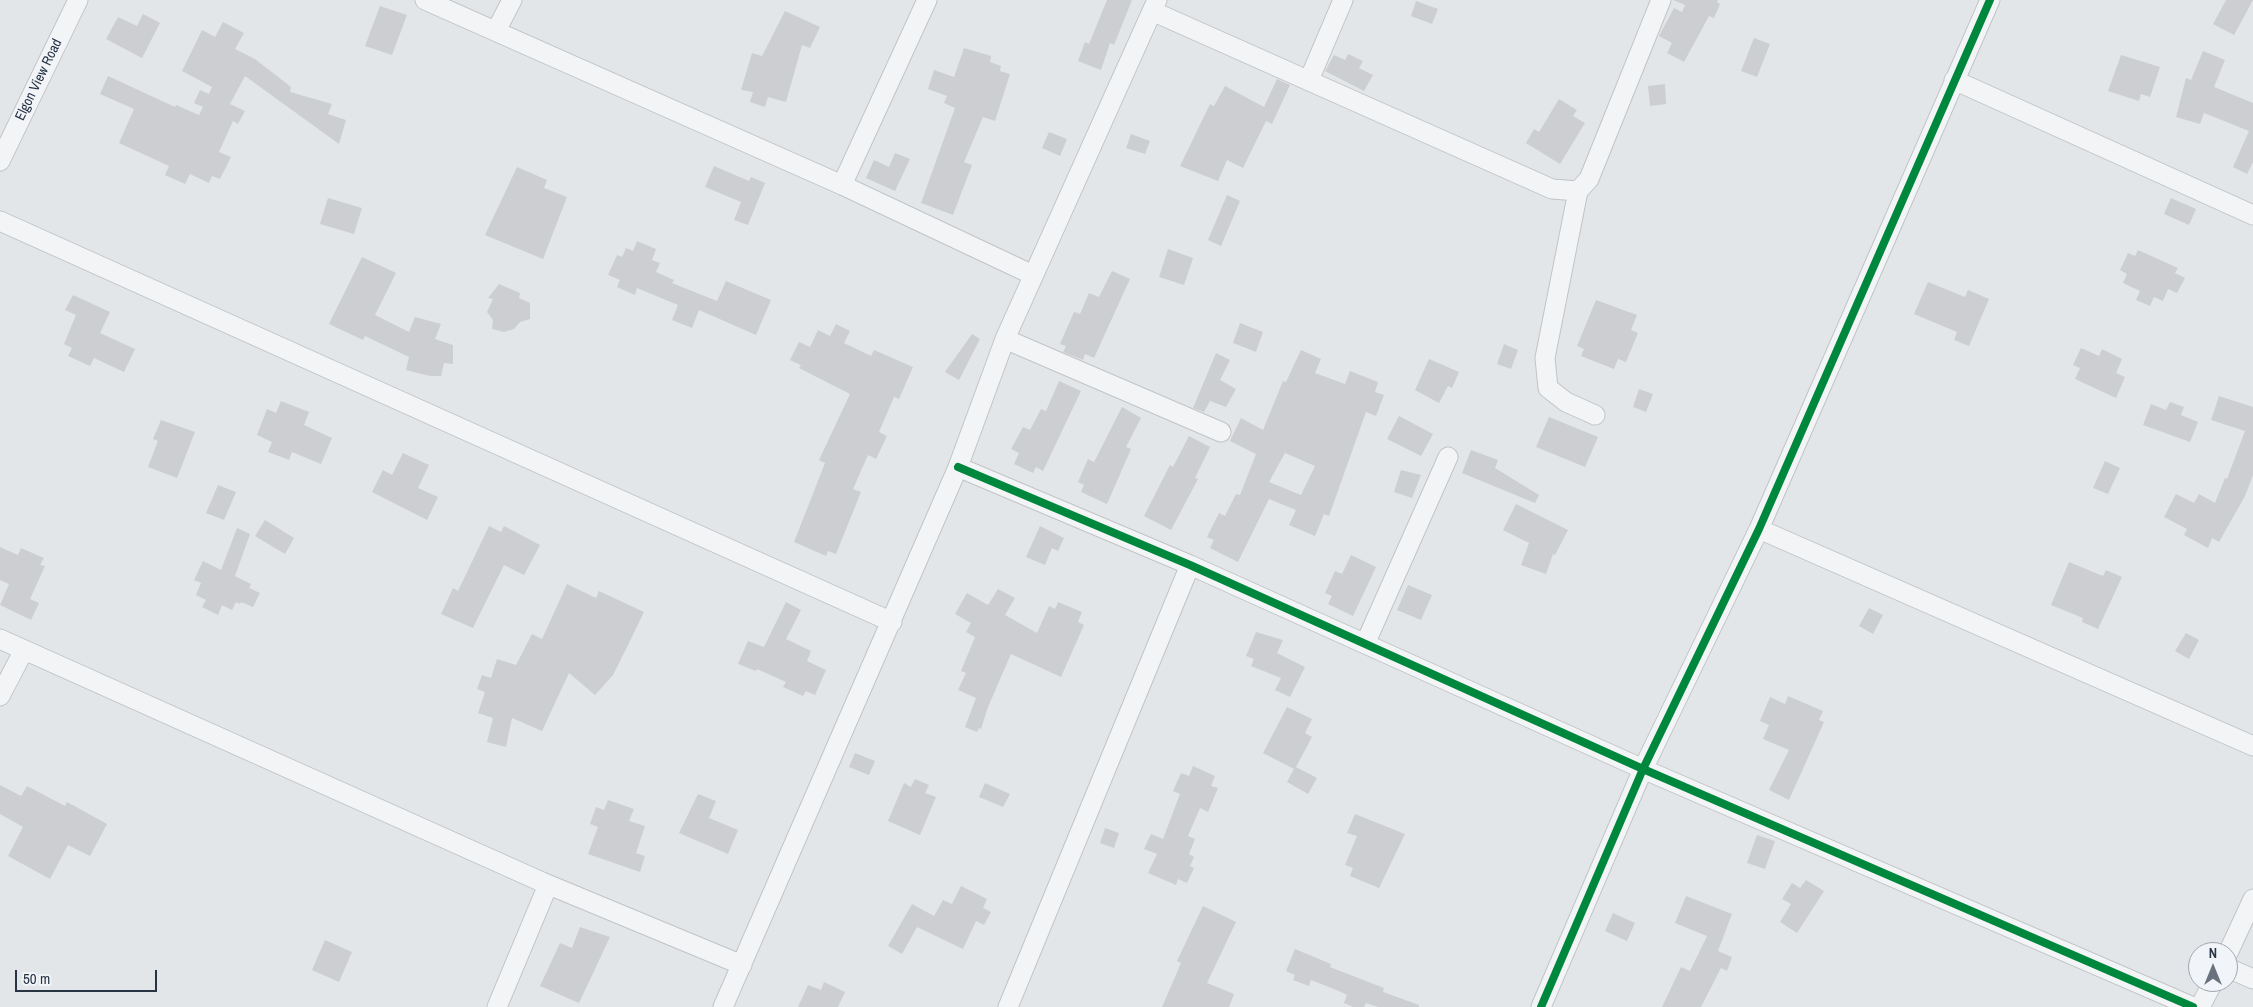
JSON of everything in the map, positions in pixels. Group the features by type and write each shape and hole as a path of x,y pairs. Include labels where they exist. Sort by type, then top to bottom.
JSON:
{"street":[{"name":"Elgon View Road","path":"0,161 78,0"},
{"path":"425,0 842,185 1033,275"},
{"path":"496,31 512,0"},
{"path":"842,185 927,0"},
{"path":"1309,80 1342,0"},
{"path":"1595,415 1566,402 1548,388 1545,358 1578,191 1589,179 1661,0"},
{"path":"1541,1007 1643,769 1759,529 1990,0"},
{"path":"723,1007 958,467 1005,339 1155,6 1309,80 1552,188 1578,191"},
{"path":"1954,80 2253,215"},
{"path":"0,221 892,622"},
{"path":"1005,339 1221,432"},
{"path":"1365,644 1448,457"},
{"path":"958,467 1190,564 1643,769 2193,1007"},
{"path":"1759,529 2253,746"},
{"path":"1008,1007 1190,564"},
{"path":"0,639 548,885 742,966"},
{"path":"0,696 24,650"},
{"path":"497,1007 548,885"},
{"path":"2233,942 2253,899"},
{"path":"2238,972 2253,979"},
{"path":"2200,1007 2208,992"}],"building":[{"path":"1107,0 1132,0 1114,45 1110,43 1101,70 1078,61 1085,42 1089,44"},
{"path":"1673,0 1718,0 1717,2 1720,4 1714,18 1709,16 1684,62 1667,53 1672,43 1659,36 1674,8 1682,12 1685,5"},
{"path":"2226,0 2253,0 2234,35 2213,24"},
{"path":"1416,1 1438,9 1432,24 1411,16"},
{"path":"380,6 407,15 392,55 365,46"},
{"path":"785,11 820,27 810,48 802,45 786,102 768,97 765,107 750,102 753,92 741,90 752,53 762,56"},
{"path":"143,14 160,23 142,58 106,39 118,17 137,26"},
{"path":"223,22 244,33 235,49 255,59 291,87 290,92 332,104 328,114 346,120 339,144 245,76 230,104 245,111 238,124 233,121 219,152 231,157 220,179 212,176 209,183 190,174 185,184 165,175 169,166 119,143 134,109 100,94 108,76 175,107 176,105 199,115 203,107 194,103 200,90 209,94 212,87 182,71 202,30 215,37"},
{"path":"1754,38 1770,44 1757,77 1741,71"},
{"path":"964,48 991,56 990,62 1001,66 1000,71 1010,74 995,121 983,117 964,162 972,165 953,215 921,203 955,108 944,103 947,96 928,89 934,70 954,77"},
{"path":"2203,51 2225,60 2214,87 2253,103 2253,162 2247,174 2233,167 2249,131 2204,113 2200,124 2176,117 2186,78 2191,80"},
{"path":"1348,54 1363,61 1359,68 1373,75 1364,91 1325,71 1334,55 1345,60"},
{"path":"2121,55 2160,67 2150,97 2141,94 2139,101 2108,91"},
{"path":"1277,79 1290,85 1272,124 1266,121 1243,168 1227,160 1218,181 1180,166 1210,104 1214,106 1225,86 1264,107"},
{"path":"1665,84 1666,104 1650,106 1648,86"},
{"path":"1559,99 1577,110 1573,116 1585,123 1560,164 1526,143 1534,129 1539,132"},
{"path":"1049,132 1067,139 1060,156 1042,148"},
{"path":"1131,134 1150,141 1145,154 1126,148"},
{"path":"895,153 910,159 895,191 866,178 874,160 889,167"},
{"path":"714,166 749,181 751,177 765,183 748,225 734,220 741,202 705,187"},
{"path":"517,167 547,180 544,188 567,197 543,259 485,235"},
{"path":"1227,195 1240,201 1221,246 1208,240"},
{"path":"328,198 362,208 354,234 320,224"},
{"path":"2171,198 2196,209 2189,225 2164,214"},
{"path":"637,241 656,249 652,260 660,263 656,272 674,280 672,283 717,301 726,281 771,300 756,335 699,310 692,328 672,320 678,305 637,288 635,295 617,287 620,280 608,275 617,255 622,257 626,248 633,251"},
{"path":"1168,249 1193,258 1184,285 1159,277"},
{"path":"2138,250 2178,268 2175,273 2185,278 2177,293 2168,289 2163,301 2154,297 2150,306 2136,300 2140,291 2123,283 2127,274 2120,270 2128,253 2135,256"},
{"path":"362,257 396,273 375,315 409,332 415,317 441,324 435,339 453,345 453,364 444,363 441,376 430,376 406,370 409,357 365,336 363,340 329,324"},
{"path":"1112,271 1130,279 1094,358 1085,354 1083,360 1063,352 1066,346 1060,344 1074,312 1080,314 1089,293 1099,297"},
{"path":"1928,282 1965,297 1968,290 1989,299 1969,346 1954,340 1957,332 1914,314"},
{"path":"499,284 520,293 519,298 530,303 530,319 520,322 514,329 504,332 492,329 493,320 487,312 493,299 488,298"},
{"path":"73,295 110,312 100,333 135,349 124,372 94,358 90,366 68,356 72,348 64,344 76,315 65,310"},
{"path":"1596,300 1637,315 1631,330 1638,333 1626,362 1618,359 1614,369 1581,356 1584,349 1577,346"},
{"path":"1240,323 1263,332 1256,352 1233,343"},
{"path":"836,324 850,331 844,343 871,356 874,350 913,367 899,399 894,397 879,432 887,436 876,459 868,455 853,489 861,492 836,554 828,551 826,556 794,542 825,463 819,460 850,394 799,368 801,365 790,360 799,342 810,347 818,330 830,336"},
{"path":"972,334 980,339 959,380 945,372"},
{"path":"1504,344 1518,350 1511,369 1497,364"},
{"path":"2081,348 2099,356 2102,349 2122,359 2116,373 2125,377 2116,398 2075,379 2080,368 2073,365"},
{"path":"1301,350 1321,359 1315,373 1345,384 1350,371 1378,382 1375,392 1384,395 1376,416 1366,412 1329,516 1324,514 1315,536 1289,525 1296,510 1269,499 1238,562 1210,548 1214,540 1207,537 1219,513 1225,516 1236,494 1240,495 1256,454 1230,441 1241,418 1263,430 1283,381 1286,382","holes":["1285,453 1315,466 1301,495 1269,482"]},
{"path":"1216,353 1230,360 1220,380 1236,389 1226,407 1210,401 1204,412 1193,408"},
{"path":"1429,359 1459,372 1452,388 1448,386 1439,403 1415,390"},
{"path":"1059,381 1081,391 1043,471 1036,467 1033,473 1014,464 1019,453 1011,449 1023,427 1030,430 1041,409 1046,411"},
{"path":"1639,389 1653,394 1646,412 1633,407"},
{"path":"2219,396 2253,407 2253,475 2245,496 2219,542 2212,538 2208,548 2184,535 2187,529 2164,517 2176,494 2194,503 2199,494 2215,503 2225,478 2227,479 2245,431 2211,420"},
{"path":"281,401 309,412 304,425 332,438 321,464 292,452 289,460 268,452 272,442 257,435 267,409 276,413"},
{"path":"2170,402 2184,407 2181,415 2198,422 2190,442 2143,425 2151,404 2166,410"},
{"path":"1122,407 1141,418 1126,447 1131,449 1107,504 1081,492 1084,485 1078,482 1088,459 1094,462"},
{"path":"1399,416 1433,434 1421,456 1387,439"},
{"path":"1549,417 1598,437 1585,467 1536,447"},
{"path":"161,420 195,432 177,478 148,467 158,441 153,439"},
{"path":"1189,436 1210,447 1195,478 1198,479 1171,530 1144,516 1170,465 1173,467"},
{"path":"1471,450 1498,460 1495,468 1539,495 1535,503 1462,473"},
{"path":"403,453 429,465 418,488 438,497 427,520 372,492 383,470 392,475"},
{"path":"2105,461 2120,468 2108,494 2093,488"},
{"path":"1401,470 1421,475 1412,498 1394,492"},
{"path":"218,485 236,492 224,520 206,513"},
{"path":"1516,504 1568,530 1555,555 1553,554 1546,574 1521,565 1529,543 1503,530"},
{"path":"265,520 294,538 285,554 255,536"},
{"path":"489,526 501,532 504,526 540,545 524,575 504,565 473,628 441,614 453,588 458,591"},
{"path":"1040,526 1064,538 1058,551 1052,548 1045,565 1026,557"},
{"path":"237,528 250,534 235,576 251,584 249,588 260,593 253,607 236,602 232,610 222,605 218,615 202,607 206,600 196,595 201,583 194,580 203,561 221,570"},
{"path":"0,547 18,555 21,548 44,558 40,565 45,566 30,599 39,603 31,620 0,605 9,584 0,580"},
{"path":"1351,555 1376,567 1353,616 1328,604 1332,596 1325,593 1335,571 1342,574"},
{"path":"2069,562 2103,576 2106,570 2122,577 2098,629 2082,622 2083,618 2051,605"},
{"path":"567,584 596,598 599,591 644,612 613,675 595,695 569,673 542,731 512,718 506,747 487,742 493,718 478,713 485,692 477,689 482,675 491,678 497,659 516,665 532,634 542,639"},
{"path":"1408,585 1432,595 1421,620 1397,610"},
{"path":"998,589 1015,598 1005,615 1037,633 1049,606 1055,609 1058,602 1082,612 1078,622 1084,625 1061,677 1011,654 988,707 981,729 979,728 977,732 965,727 976,698 958,690 966,673 961,671 975,637 966,632 971,623 955,614 967,593 988,605"},
{"path":"786,602 801,610 786,639 811,651 807,661 826,670 815,695 806,691 803,696 783,687 786,682 757,669 756,671 738,664 748,641 764,647"},
{"path":"1869,608 1883,615 1873,634 1859,626"},
{"path":"1256,632 1283,640 1277,653 1305,667 1290,697 1275,690 1281,678 1251,666 1254,659 1246,656"},
{"path":"2186,633 2199,640 2189,659 2175,651"},
{"path":"1788,696 1823,711 1819,720 1824,722 1789,800 1769,790 1789,750 1763,739 1769,725 1760,721 1770,697 1785,704"},
{"path":"1287,707 1312,719 1305,733 1312,737 1296,767 1317,778 1308,794 1287,782 1294,769 1263,753"},
{"path":"855,753 875,761 869,775 849,767"},
{"path":"1193,766 1215,776 1211,786 1218,788 1208,812 1200,808 1188,836 1195,839 1189,854 1194,857 1190,866 1194,868 1187,883 1178,879 1176,885 1148,873 1157,854 1144,849 1151,834 1163,839 1180,794 1173,791 1181,773 1189,776"},
{"path":"915,779 929,785 925,793 936,797 920,835 888,821 904,783 911,787"},
{"path":"985,783 1010,794 1003,807 979,797"},
{"path":"0,785 21,796 27,786 65,806 67,802 107,824 90,856 68,845 50,879 8,856 23,827 0,814"},
{"path":"698,794 716,801 709,818 738,830 728,854 679,833"},
{"path":"608,800 634,809 629,821 645,826 636,853 645,856 640,872 588,854 598,827 590,824 596,807 604,810"},
{"path":"1355,814 1405,834 1379,888 1350,876 1353,868 1345,865 1357,836 1347,833"},
{"path":"1105,828 1119,833 1114,848 1100,843"},
{"path":"1757,835 1775,841 1765,869 1747,863"},
{"path":"1806,880 1824,891 1797,933 1780,922 1791,904 1782,899 1792,883 1800,888"},
{"path":"961,886 987,899 983,908 991,912 984,925 976,921 963,949 917,927 902,954 888,946 912,904 934,916 943,900 952,904"},
{"path":"1686,896 1732,914 1718,951 1732,957 1727,971 1721,968 1701,1007 1662,1007 1681,967 1690,971 1707,936 1675,923"},
{"path":"1203,906 1236,922 1207,983 1234,994 1229,1007 1162,1007 1181,963 1177,961"},
{"path":"1613,913 1635,923 1627,941 1605,931"},
{"path":"580,927 610,937 579,1003 540,986 560,943 572,948"},
{"path":"325,940 352,952 339,982 312,970"},
{"path":"1295,949 1331,964 1330,967 1384,988 1383,992 1419,1005 1419,1007 1378,1007 1366,1003 1364,1007 1353,1007 1344,1003 1347,995 1339,991 1311,980 1309,986 1293,980 1295,975 1286,971"},
{"path":"824,982 845,992 838,1007 798,1007 808,985 821,990"}],"cycle path":[{"path":"1541,1007 1643,769 1759,529 1990,0"},
{"path":"958,467 1190,565 1643,769 2193,1007"}]}
